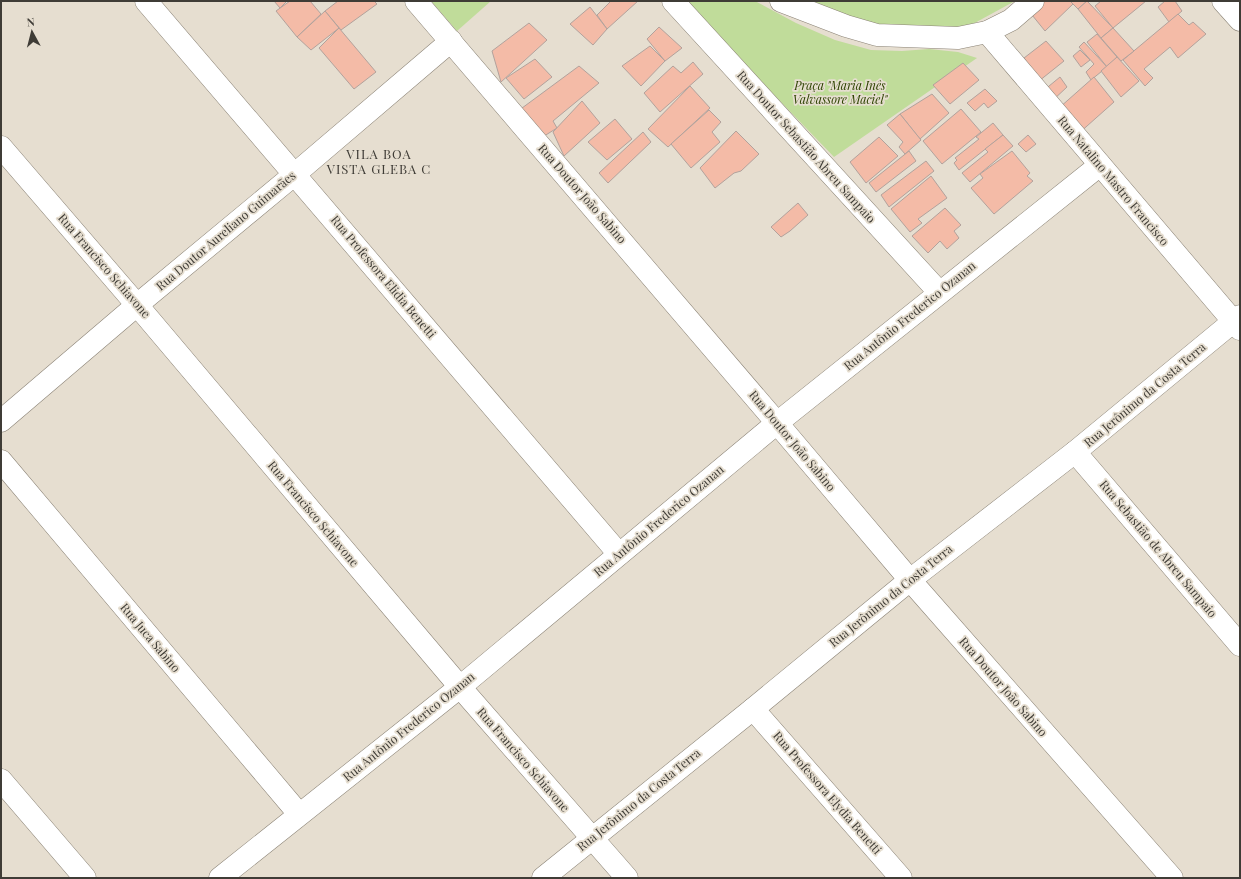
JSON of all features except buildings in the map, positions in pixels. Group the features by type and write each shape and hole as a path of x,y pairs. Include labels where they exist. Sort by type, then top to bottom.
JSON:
{"street":[{"name":"Rua Professora Elidia Benetti","path":"146,1 619,554"},
{"name":"Rua Doutor João Sabino","path":"416,1 910,580 1172,878"},
{"name":"Rua Doutor Sebastião Abreu Sampaio","path":"673,1 939,292"},
{"path":"781,1 846,26 877,35 958,38 987,32 1011,20 1033,1"},
{"path":"1223,1 1240,20"},
{"name":"Rua Natalino Mastro Francisco","path":"987,32 1100,165 1238,322"},
{"name":"Rua Doutor Aureliano Guimarães","path":"1,421 451,41"},
{"name":"Rua Francisco Schiavone","path":"1,147 137,305 460,687 627,878"},
{"name":"Rua Antônio Frederico Ozanan","path":"220,878 460,687 777,423 939,292 1100,165"},
{"name":"Rua Jerônimo da Costa Terra","path":"543,878 910,580 1075,452 1238,322"},
{"name":"Rua Sebastião de Abreu Sampaio","path":"1075,452 1240,646"},
{"name":"Rua Juca Sabino","path":"1,461 299,814"},
{"name":"Rua Professora Elydia Benetti","path":"753,708 901,878"},
{"path":"1,780 85,878"}],"green space":[{"path":"431,1 491,1 457,31"},
{"name":"Praça \"Maria Inês Valvassore Maciel\"","path":"683,1 755,1 796,23 835,40 871,50 902,51 929,49 958,52 977,58 834,157"},
{"path":"797,1 1015,1 971,25 937,33 879,29"}],"district":[{"name":"VILA BOA VISTA GLEBA C","path":"379,162"}]}
